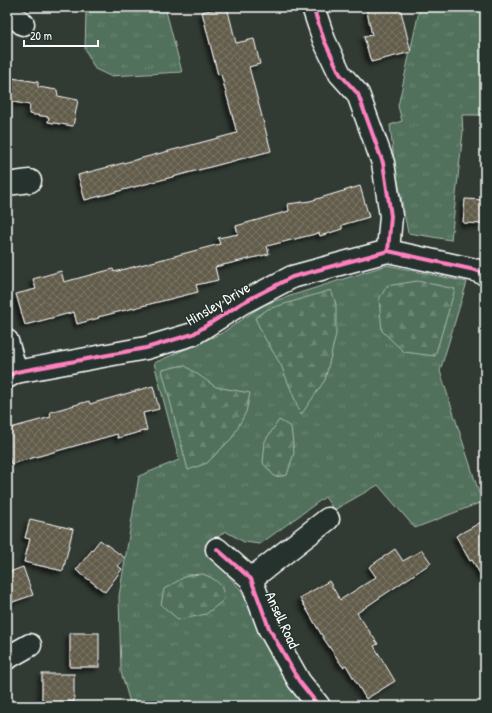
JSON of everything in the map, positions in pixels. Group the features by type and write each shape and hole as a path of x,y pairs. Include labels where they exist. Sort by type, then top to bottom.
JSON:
{"street":[{"path":"313,7 324,40 340,74 358,94 383,163 391,216 388,251"},
{"path":"7,184 30,181"},
{"name":"Hinsley Drive","path":"11,375 146,348 194,334 242,303 292,277 388,251 475,270 485,274"},
{"path":"7,342 11,375"},
{"name":"Ansell Road","path":"251,579 328,519"},
{"name":"Ansell Road","path":"217,550 251,579 269,628 299,681 319,706"},
{"path":"7,658 30,645"}],"green space":[{"path":"108,7 165,7 182,72 110,76 95,69 85,49 86,12"},
{"path":"420,7 485,7 485,115 462,115 463,132 451,240 408,233 394,161 390,125 402,121 398,106"},
{"path":"387,265 467,282 440,371 482,502 415,528 378,485 334,510 325,497 260,544 244,542 225,531 205,549 241,590 274,664 306,706 131,706 121,672 119,596 139,476 179,460 154,363 222,333 265,304"},
{"path":"417,281 455,289 435,356 404,352 382,331 379,299 387,286"},
{"path":"331,290 336,304 336,334 325,380 301,415 281,365 264,337 255,318 268,309"},
{"path":"184,365 216,387 250,393 246,412 232,438 207,463 188,470 162,370"},
{"path":"279,420 291,427 294,453 287,475 275,477 263,463 265,441"},
{"path":"203,574 219,583 224,595 224,600 206,614 179,620 161,605 164,589 188,575"}],"building":[{"path":"227,7 236,43 254,39 260,64 249,67 271,151 85,200 78,175 237,133 221,74 218,75 202,12"},
{"path":"366,7 400,7 411,52 371,62 364,37 372,35"},
{"path":"12,78 38,82 38,87 57,90 58,96 78,100 73,126 48,122 49,117 29,114 30,105 8,101"},
{"path":"360,186 369,217 342,225 342,229 320,236 319,233 267,246 269,254 215,267 218,280 196,285 198,292 98,317 99,318 77,324 74,312 25,325 16,294 36,289 33,279 61,271 64,282 113,269 114,272 220,244 218,238 238,234 236,226 289,211 288,204 310,201"},
{"path":"465,199 485,200 485,224 463,223"},
{"path":"153,386 159,409 143,413 147,430 118,438 117,434 11,464 7,451 7,429 51,417 50,412 89,401 90,404"},
{"path":"30,519 73,529 63,571 24,562 30,539 25,538"},
{"path":"485,520 485,582 472,560 470,561 456,536"},
{"path":"100,540 125,558 118,566 122,569 105,592 76,570"},
{"path":"395,549 403,561 422,550 431,563 357,613 378,644 374,646 395,681 366,699 346,665 343,667 324,639 300,598 329,581 340,600 376,577 369,567"},
{"path":"23,567 33,595 7,604 7,573"},
{"path":"70,633 99,633 99,667 70,667"},
{"path":"42,674 74,674 74,702 42,702"}],"cycle path":[{"path":"313,7 324,40 340,74 358,94 383,163 391,216 388,251"},
{"path":"7,377 16,372 146,348 193,334 242,303 292,277 388,251 475,270 485,274"},
{"path":"217,549 251,579 269,628 299,681 319,706"}]}
